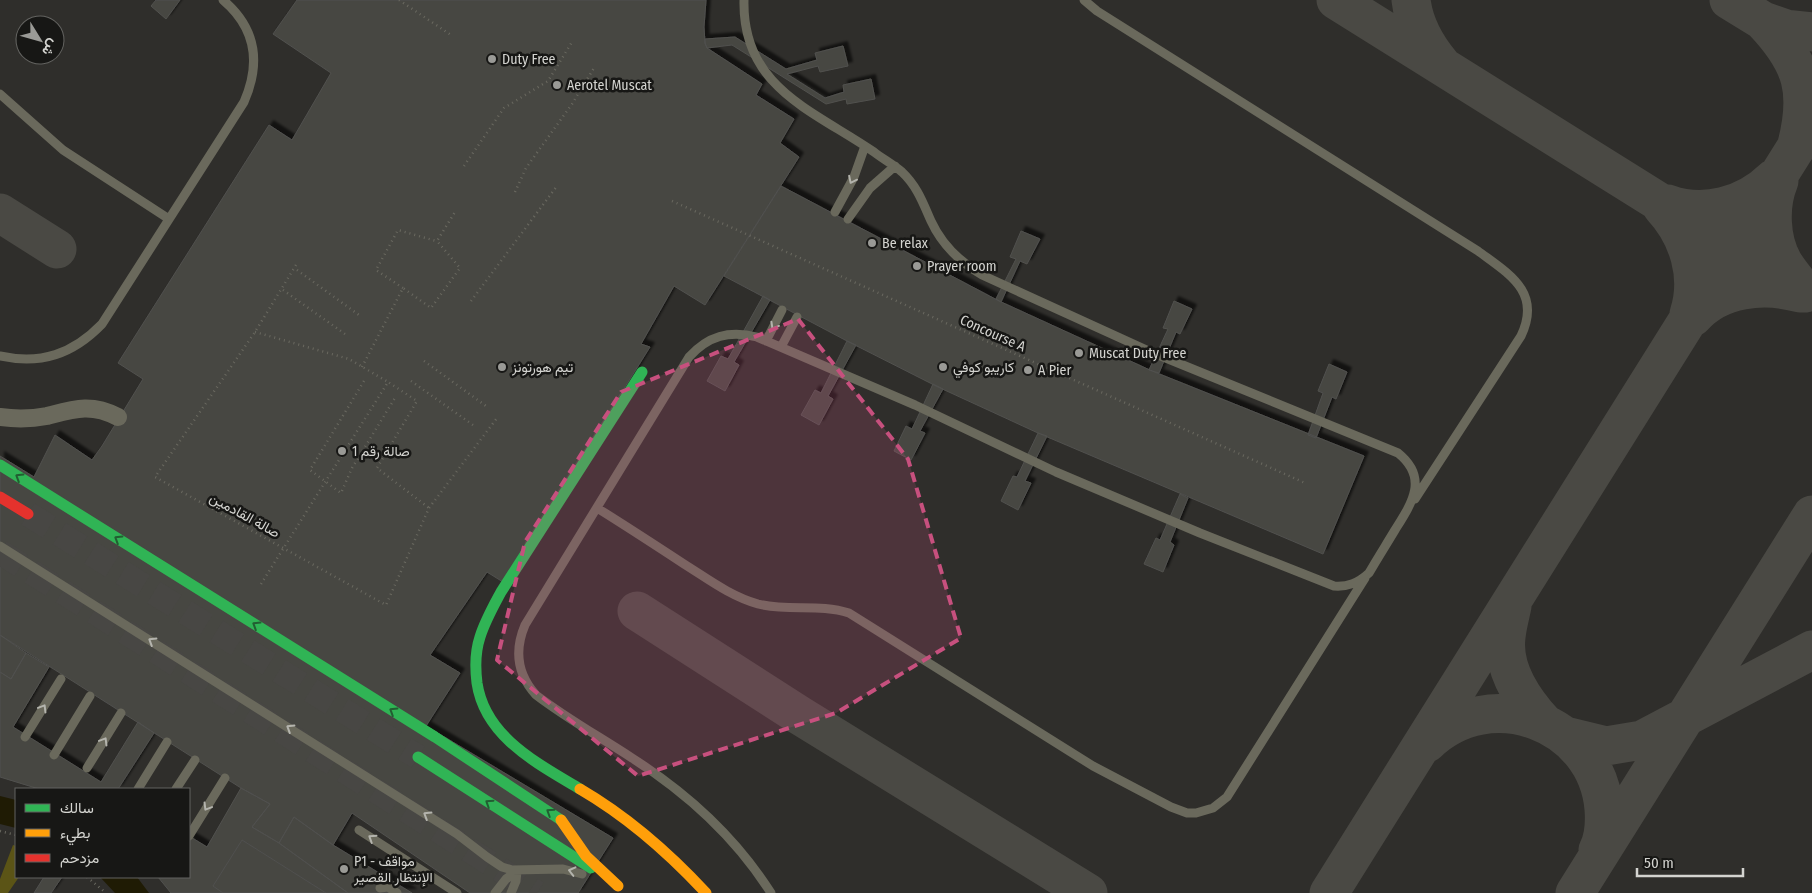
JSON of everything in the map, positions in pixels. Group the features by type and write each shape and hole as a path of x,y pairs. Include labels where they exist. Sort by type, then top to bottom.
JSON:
{"street":[{"path":"642,372 501,592 483,628 478,644 475,661 476,678 479,695 485,711 505,738 518,749 603,803 641,830 670,855 706,893"},
{"path":"0,417 28,418 46,416 78,408 94,408 109,412 118,417"},
{"path":"0,465 435,737 563,821 586,856 618,886"},
{"path":"0,497 28,514"},
{"path":"418,757 630,893"}],"lane":[{"path":"0,356 16,359 48,357 64,352 91,336 102,324 244,102 251,86 254,68 253,50 248,33 240,18 223,0"},
{"path":"744,0 750,45 760,67 767,76 793,100 895,166 915,187 947,247 969,268 1151,352 1398,453 1406,459 1415,476 1415,486 1410,506"},
{"path":"597,508 730,594 774,607 838,609 854,616 1093,766 1171,807 1196,813 1213,808 1221,803 1233,790 1410,506 1521,336 1528,309 1523,291 1512,276 1478,251 1097,11 1084,0"},
{"path":"0,94 69,154 169,219"},
{"path":"835,212 854,177 865,146"},
{"path":"848,219 870,188 895,166"},
{"path":"766,341 782,310"},
{"path":"781,347 797,317"},
{"path":"771,893 738,848 689,799 633,758 536,695 527,686 521,675 518,662 520,637 525,626 689,357 708,340 732,333 744,334 766,341 915,405 1056,472 1326,584 1334,586 1349,585 1363,578 1368,573"},
{"path":"0,546 457,834 497,864 516,871 563,869 618,886"},
{"path":"25,737 61,679"},
{"path":"54,755 90,696"},
{"path":"87,768 121,713"},
{"path":"139,788 167,742"},
{"path":"177,788 195,760"},
{"path":"190,834 224,778"},
{"path":"359,830 456,893"},
{"path":"495,893 516,871"},
{"path":"511,893 516,881 516,871"},
{"path":"380,888 388,887 396,893"}],"path":[{"path":"399,0 451,35"},
{"path":"464,166 504,108 548,81 572,42"},
{"path":"515,192 526,168 572,104 594,68"},
{"path":"471,301 557,186"},
{"name":"Concourse A","path":"672,201 1305,483"},
{"path":"437,241 455,212"},
{"path":"398,230 437,241 460,268 431,308 403,288 376,270 398,230"},
{"path":"296,265 255,332 349,359 417,401 378,468 429,508 497,418"},
{"path":"296,270 359,315"},
{"path":"362,367 403,288"},
{"path":"283,290 345,334"},
{"name":"صالة القادمين","path":"255,332 155,477 386,605 429,508"},
{"path":"424,362 486,406"},
{"path":"364,381 310,470 341,493 352,468 395,398"},
{"path":"411,381 473,425"},
{"path":"261,584 388,383"},
{"path":"283,548 326,482"},
{"path":"0,831 15,835"},
{"path":"88,878 106,893"}],"highlighted area":[{"path":"798,319 908,459 961,638 836,713 638,776 497,660 525,542 621,392"}],"shaded area":[{"path":"0,796 15,800 15,828 0,824"},
{"path":"13,845 15,846 15,878 18,878 8,893 0,893 0,879"},
{"path":"101,878 138,878 149,893 115,893"}],"building":[{"path":"156,0 180,0 166,19 151,6"},
{"name":"صالة رقم 1","path":"297,0 706,0 704,27 707,48 762,84 756,95 794,119 780,143 799,157 705,305 674,286 641,344 650,347 503,582 487,572 430,655 460,673 426,726 613,838 578,893 470,893 352,813 333,845 294,817 279,843 252,827 270,804 241,788 0,635 0,456 34,477 55,435 92,460 102,446 143,379 118,363 269,125 292,140 331,73 273,34"},
{"path":"735,37 786,69 817,60 815,53 843,46 848,66 820,72 818,66 787,74 825,98 844,92 843,85 871,79 875,99 847,104 846,99 826,104 732,45 707,48 705,43 705,39"},
{"name":"A Pier","path":"781,186 999,301 1152,371 1364,456 1323,554 1038,433 938,387 724,276"},
{"path":"1021,231 1040,239 1027,264 1020,261 1001,302 996,299 1016,259 1010,257"},
{"path":"763,296 770,300 734,362 739,365 725,391 707,381 721,356 728,359"},
{"path":"1174,301 1192,309 1180,334 1176,332 1159,373 1149,370 1168,329 1163,328"},
{"path":"847,341 856,345 828,396 833,399 819,425 801,415 815,390 821,393"},
{"path":"1329,364 1347,372 1336,399 1332,397 1316,438 1308,435 1323,393 1318,391"},
{"path":"933,384 943,389 920,431 925,433 911,460 894,451 906,426 912,429"},
{"path":"1038,433 1047,436 1025,481 1031,483 1018,510 1001,501 1013,476 1017,477"},
{"path":"1180,494 1188,498 1170,542 1174,545 1163,572 1144,564 1156,538 1160,540"},
{"path":"0,635 26,653 11,679 0,672"},
{"path":"26,653 49,667 13,727 101,782 138,722 154,733 119,788 36,788 0,777 0,672 11,679"},
{"path":"241,788 270,804 252,827 279,843 348,893 171,893 159,878 190,878 190,837 207,847"},
{"name":"P1 - مواقف الإنتظار القصير","path":"294,817 333,845 412,893 348,893 279,843"},
{"path":"242,840 326,893 223,893 213,886"},
{"path":"43,878 61,878 51,893 34,893"}],"taxiway":[{"path":"1336,0 1805,293"},
{"path":"1411,0 1412,9 1421,34 1441,64"},
{"path":"1729,0 1786,35"},
{"path":"1796,148 1803,110 1803,94 1800,79 1787,51 1777,36 1763,21 1786,29 1812,32"},
{"path":"1329,893 1812,122"},
{"path":"1668,204 1696,209 1724,207 1750,196 1773,179"},
{"path":"1779,181 1772,211 1775,243 1783,262 1802,288"},
{"path":"1662,207 1679,231 1686,244 1690,258 1694,286 1689,314"},
{"path":"0,213 57,249"},
{"path":"1693,317 1716,299 1743,290 1772,288 1800,293"},
{"path":"1575,893 1812,515"},
{"path":"1512,606 1506,637 1507,661 1516,684 1544,723"},
{"path":"637,611 799,715 1088,893"},
{"path":"1565,736 1606,746 1642,740 1812,650"},
{"path":"1427,743 1452,725 1480,715 1509,714 1536,721 1562,734 1582,753 1597,779 1604,809 1603,835 1598,850"}],"tunnel":[{"path":"28,514 418,757"},
{"path":"0,552 537,893"}],"traffic: fast":[{"path":"580,789 547,769 515,746 490,719 482,702 477,683 477,648 484,625 501,592 642,372"},
{"path":"0,465 435,737 561,820"},
{"path":"418,757 591,868"}],"traffic: slow":[{"path":"580,789 615,811 647,836 706,893"},
{"path":"561,820 586,856 618,886"}],"traffic: jam":[{"path":"0,497 28,514"}],"place":[{"name":"Duty Free","path":"492,59"},
{"name":"Aerotel Muscat","path":"557,85"},
{"name":"Be relax","path":"872,243"},
{"name":"Prayer room","path":"917,266"},
{"name":"Muscat Duty Free","path":"1079,353"},
{"name":"تيم هورتونز","path":"502,367"},
{"name":"كاريبو كوفي","path":"943,367"},
{"name":"A Pier","path":"1028,370"},
{"name":"صالة رقم 1","path":"342,451"},
{"name":"P1 - مواقف الإنتظار القصير","path":"344,869"}]}
